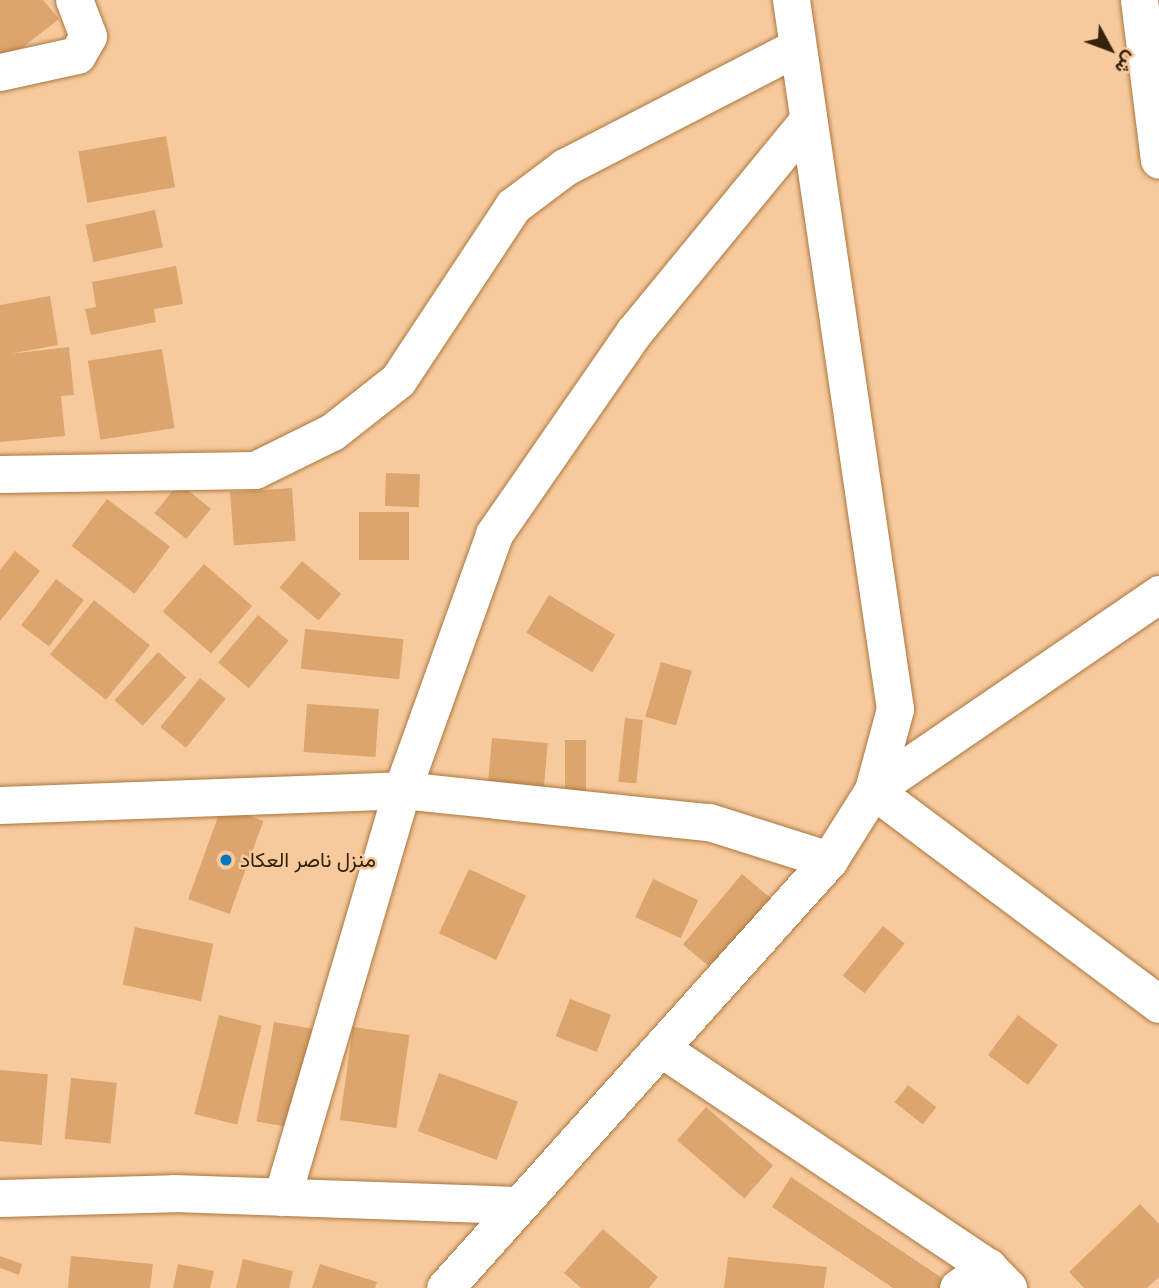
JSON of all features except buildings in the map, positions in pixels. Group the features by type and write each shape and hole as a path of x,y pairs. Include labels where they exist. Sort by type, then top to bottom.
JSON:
{"street":[{"path":"0,72 77,55 88,36 74,0"},
{"path":"445,1288 515,1205 662,1049 829,860 873,790 895,709 791,0"},
{"path":"1146,9 1159,160"},
{"path":"0,474 255,470 332,432 398,380 513,206 565,167 797,47"},
{"path":"282,1197 402,790 494,534 634,332 808,120"},
{"path":"873,790 1159,594"},
{"path":"0,805 402,790 709,822 829,860"},
{"path":"873,790 1159,1004"},
{"path":"662,1049 998,1278"},
{"path":"0,1198 282,1197 515,1205"},
{"path":"958,1288 998,1278"}],"place":[{"name":"منزل ناصر العكاد","path":"226,860"}]}
